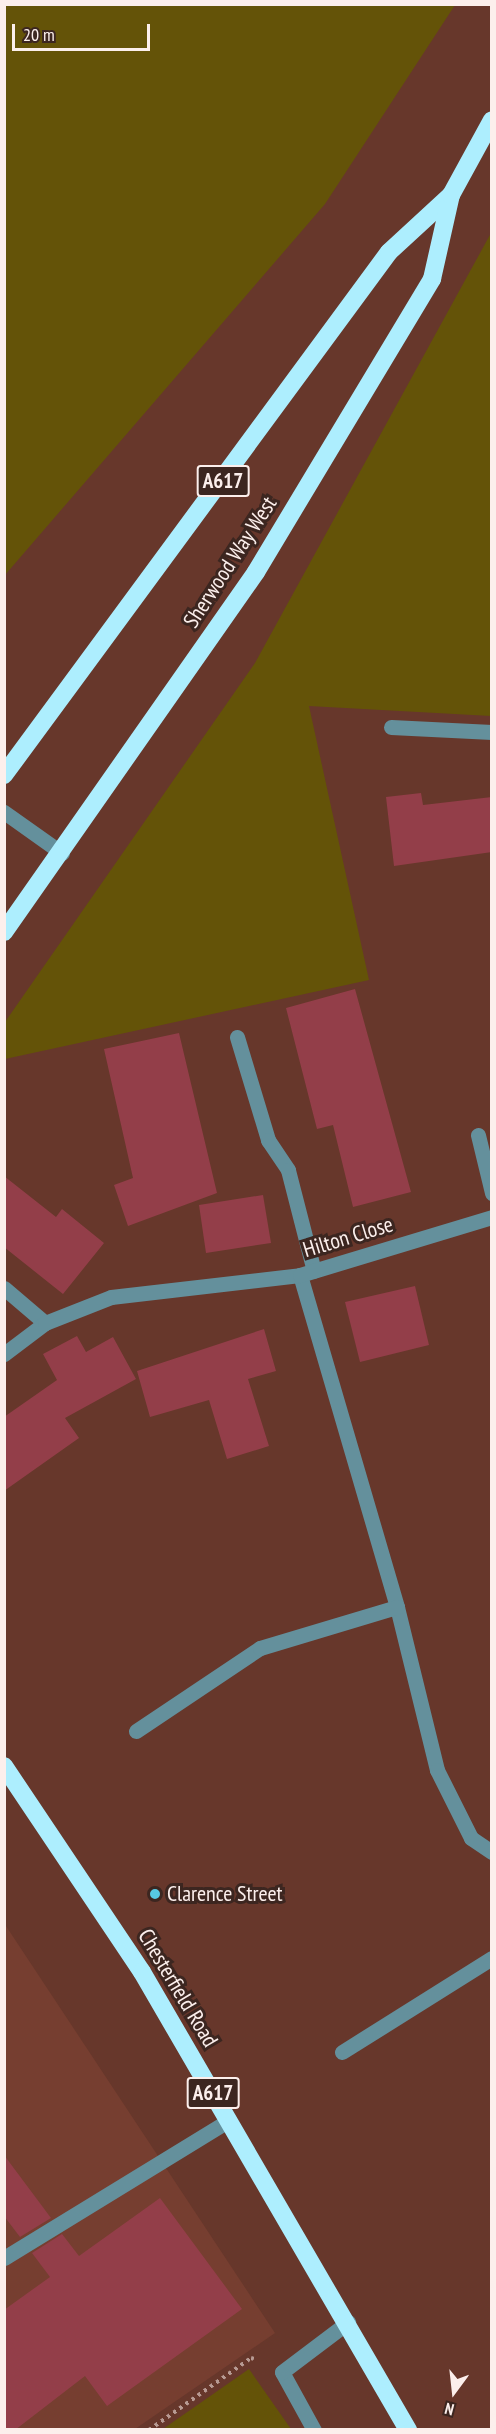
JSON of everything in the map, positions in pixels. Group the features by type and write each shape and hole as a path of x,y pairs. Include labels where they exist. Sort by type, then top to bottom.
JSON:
{"highway":[{"name":"Sherwood Way West","path":"4,932 62,854 256,572 432,279 451,195 492,120"},
{"name":"Sherwood Way West","path":"4,775 389,252 451,195"},
{"name":"Chesterfield Road","path":"4,1766 142,1972 348,2322 408,2430"}],"street":[{"path":"391,728 492,732"},
{"path":"4,812 62,854"},
{"path":"237,1037 268,1140 288,1170 307,1273 397,1607 437,1770 471,1838 492,1852"},
{"path":"478,1135 492,1193"},
{"name":"Hilton Close","path":"4,1354 45,1323 111,1297 214,1287 307,1273 492,1217"},
{"path":"4,1288 45,1323"},
{"path":"136,1731 260,1648 397,1607"},
{"path":"342,2052 492,1958"},
{"path":"4,2258 229,2121"},
{"path":"314,2430 282,2372 348,2322"}],"path":[{"path":"149,2430 251,2358"}],"shaded area":[{"path":"5,4 455,5 325,204 5,575"},
{"path":"491,233 491,716 309,706 369,980 5,1059 5,1022 255,663"},
{"path":"4,1923 275,2333 135,2429 5,2429"},
{"path":"249,2369 291,2429 163,2429"}],"building":[{"path":"421,793 423,805 492,797 492,852 394,866 386,797"},
{"path":"355,989 411,1192 353,1207 333,1125 317,1129 286,1008"},
{"path":"179,1033 217,1193 128,1226 114,1185 133,1178 104,1049"},
{"path":"4,1176 56,1217 62,1209 104,1243 63,1294 4,1247"},
{"path":"263,1195 271,1243 206,1253 199,1205"},
{"path":"415,1286 429,1345 360,1362 345,1302"},
{"path":"264,1329 276,1371 248,1379 269,1446 227,1459 209,1400 150,1417 137,1371"},
{"path":"77,1336 86,1352 113,1337 136,1379 65,1418 79,1438 4,1491 4,1417 57,1380 43,1354"},
{"path":"4,2155 51,2218 20,2237 4,2216"},
{"path":"160,2198 242,2309 107,2406 85,2376 15,2430 4,2430 4,2310 50,2277 32,2253 62,2234 79,2256"}],"place":[{"name":"Clarence Street","path":"155,1894"}]}
